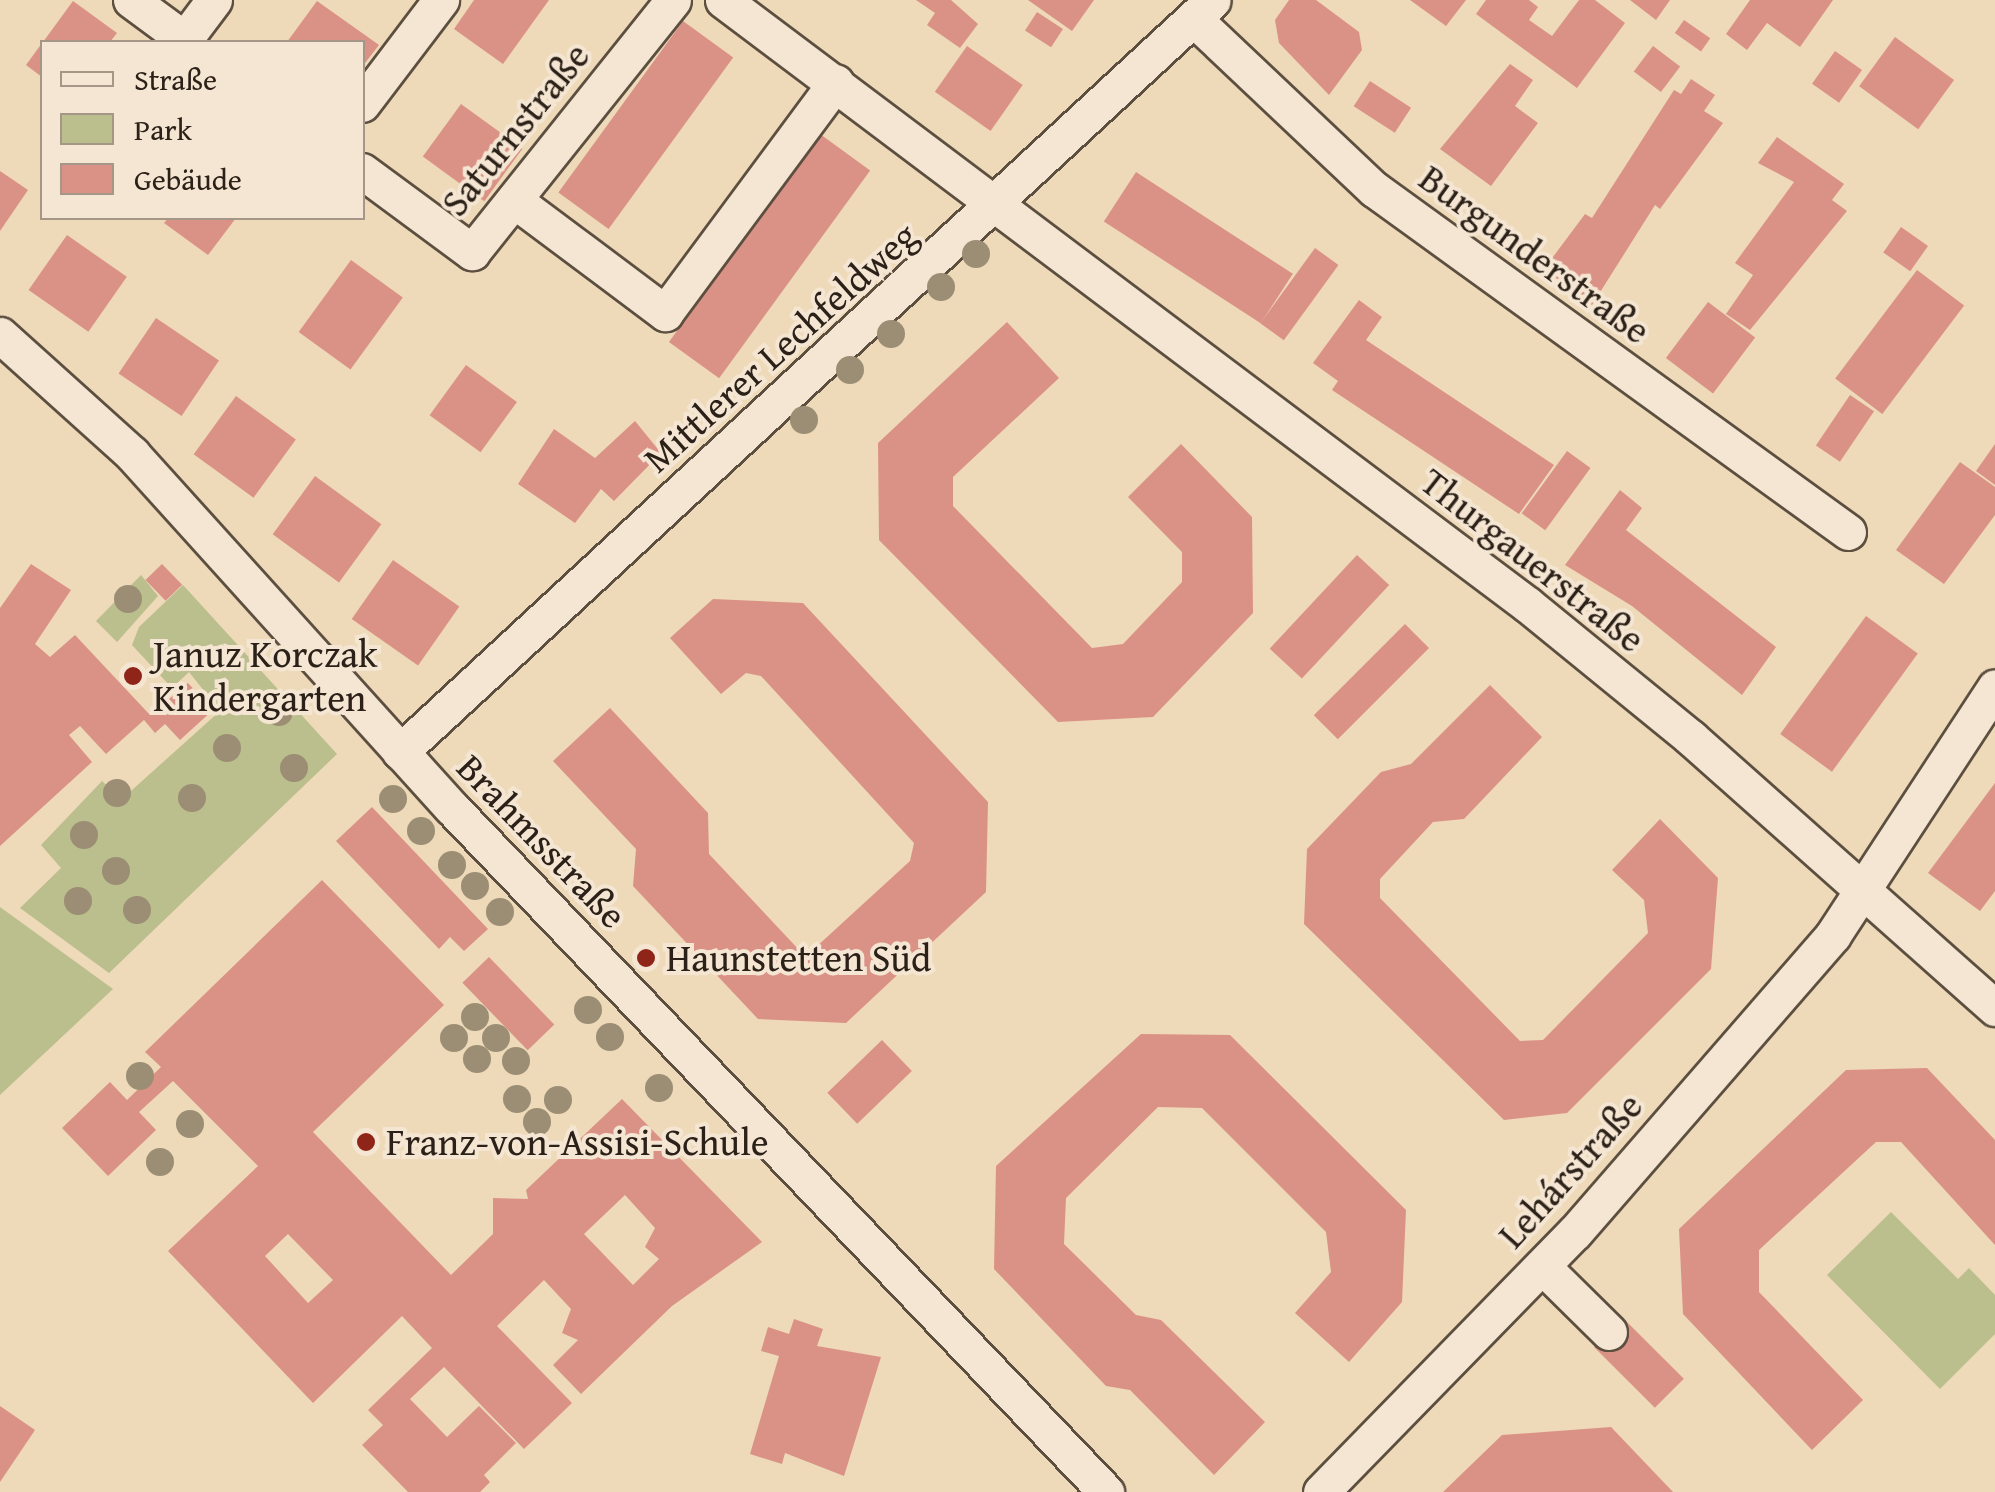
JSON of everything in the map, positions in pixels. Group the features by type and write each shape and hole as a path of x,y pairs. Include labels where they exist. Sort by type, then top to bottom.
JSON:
{"street":[{"path":"131,0 185,40"},
{"path":"187,40 214,0"},
{"path":"365,100 441,0"},
{"name":"Saturnstraße","path":"365,174 472,252 673,0"},
{"name":"Thurgauerstraße","path":"722,0 1528,605 1862,888 1995,1008"},
{"name":"Mittlerer Lechfeldweg","path":"400,752 997,207 1203,10"},
{"name":"Burgunderstraße","path":"1203,10 1374,189 1848,532"},
{"path":"514,200 665,314 836,82"},
{"name":"Brahmsstraße","path":"0,336 110,432 400,752 1106,1492"},
{"name":"Lehárstraße","path":"1321,1492 1542,1266 1833,934 1995,687"},
{"path":"1542,1266 1609,1332"}],"green space":[{"path":"141,575 158,596 117,642 96,621"},
{"path":"183,585 337,754 109,973 20,908 61,868 41,845 102,781 122,799 220,711 189,672 172,688 132,645 139,627"},
{"path":"0,907 113,989 0,1095"},
{"path":"1891,1212 1958,1279 1969,1268 1995,1295 1995,1334 1940,1389 1827,1275"}],"building":[{"path":"474,0 549,0 503,64 454,29"},
{"path":"916,0 951,0 978,24 960,48 927,25 935,13"},
{"path":"1028,0 1094,0 1072,31"},
{"path":"1289,0 1316,0 1359,32 1362,50 1329,95 1279,43 1275,20"},
{"path":"1410,0 1466,0 1446,26"},
{"path":"1486,0 1529,0 1538,7 1529,20 1552,36 1579,0 1595,0 1625,23 1577,88 1476,14"},
{"path":"1630,0 1670,0 1656,20"},
{"path":"1750,0 1833,0 1800,47 1767,23 1747,50 1726,34"},
{"path":"73,1 117,33 112,40 44,40"},
{"path":"317,1 379,45 365,63 365,40 288,40"},
{"path":"1037,12 1063,29 1051,47 1025,30"},
{"path":"1684,20 1710,38 1701,51 1675,33"},
{"path":"683,21 733,57 609,229 558,193"},
{"path":"1895,37 1954,80 1918,129 1859,86"},
{"path":"40,46 40,76 26,65"},
{"path":"967,46 1023,85 991,131 935,92"},
{"path":"1653,46 1680,66 1661,92 1634,72"},
{"path":"1835,51 1862,70 1839,103 1812,84"},
{"path":"1510,64 1533,80 1515,106 1538,123 1491,186 1440,149"},
{"path":"1691,79 1715,95 1704,111 1723,123 1660,209 1655,205 1592,305 1544,269 1585,214 1592,218 1674,90 1681,94"},
{"path":"1370,81 1411,108 1395,133 1354,106"},
{"path":"461,104 522,149 484,201 423,157"},
{"path":"820,134 870,170 719,378 669,342"},
{"path":"1777,137 1844,184 1832,200 1847,211 1750,330 1726,314 1753,275 1735,263 1794,182 1758,163"},
{"path":"0,171 28,190 0,231"},
{"path":"1136,172 1293,274 1261,323 1104,221"},
{"path":"166,220 234,220 208,255 164,223"},
{"path":"1901,227 1928,246 1910,271 1883,252"},
{"path":"67,235 127,277 88,332 29,290"},
{"path":"1315,248 1338,265 1284,340 1260,323"},
{"path":"351,260 403,298 350,370 299,332"},
{"path":"1917,270 1964,306 1882,414 1835,379"},
{"path":"1359,300 1382,317 1366,340 1554,465 1519,514 1332,390 1338,381 1313,363"},
{"path":"1708,302 1755,338 1713,393 1666,358"},
{"path":"156,318 219,360 182,416 119,374"},
{"path":"1007,322 1059,378 953,477 953,506 1092,648 1123,644 1182,582 1182,552 1128,497 1181,444 1252,517 1253,613 1153,717 1058,722 879,540 878,443"},
{"path":"466,365 517,402 481,452 430,415"},
{"path":"1850,395 1874,411 1840,462 1816,446"},
{"path":"236,396 296,439 254,498 194,454"},
{"path":"635,421 661,453 614,501 601,489 575,523 518,484 554,429 595,458"},
{"path":"1995,444 1995,485 1976,471"},
{"path":"1567,451 1590,468 1545,530 1522,513"},
{"path":"1960,462 1995,487 1995,515 1944,584 1896,550"},
{"path":"315,476 381,524 339,582 273,534"},
{"path":"1620,490 1642,508 1626,530 1776,647 1742,695 1632,606 1565,565"},
{"path":"1357,555 1389,585 1302,679 1270,649"},
{"path":"393,560 459,606 418,665 352,619"},
{"path":"31,564 71,590 35,644 50,657 75,635 150,715 188,683 213,710 180,740 165,724 155,733 144,720 106,754 80,726 69,735 92,762 0,846 0,608"},
{"path":"162,564 182,585 166,601 145,580"},
{"path":"713,599 803,603 988,802 986,892 846,1023 758,1019 633,886 636,849 553,761 610,708 708,813 709,854 801,952 815,948 910,861 914,843 761,676 746,673 721,694 670,638"},
{"path":"1866,616 1918,654 1832,772 1780,734"},
{"path":"1405,624 1429,648 1338,739 1314,715"},
{"path":"1490,685 1542,737 1464,819 1433,822 1380,879 1380,898 1520,1041 1543,1040 1648,933 1644,900 1612,870 1660,819 1718,878 1711,969 1567,1113 1504,1120 1304,924 1307,849 1381,772 1411,764"},
{"path":"1995,783 1995,891 1980,911 1928,873"},
{"path":"372,807 488,929 464,951 450,937 439,949 336,841"},
{"path":"322,880 444,1005 313,1132 451,1275 493,1234 493,1198 528,1199 526,1190 622,1099 762,1242 672,1306 581,1394 553,1365 578,1340 562,1333 571,1309 544,1280 497,1326 572,1403 524,1449 444,1367 410,1399 447,1437 479,1406 516,1443 484,1475 490,1482 480,1492 408,1492 362,1445 383,1425 368,1410 432,1348 402,1316 313,1403 168,1251 258,1166 173,1081 139,1112 156,1130 108,1176 62,1128 110,1082 127,1100 161,1067 145,1052","holes":["625,1195 655,1228 645,1247 659,1259 633,1285 584,1234","288,1234 333,1280 308,1303 265,1256"]},
{"path":"489,957 554,1025 528,1050 462,983"},
{"path":"1141,1034 1230,1035 1406,1210 1402,1302 1349,1362 1295,1313 1331,1272 1326,1232 1202,1108 1158,1107 1066,1198 1064,1244 1136,1315 1161,1320 1265,1422 1214,1475 1130,1390 1106,1386 994,1269 996,1166"},
{"path":"882,1040 912,1071 857,1124 827,1093"},
{"path":"1927,1068 1995,1140 1995,1245 1901,1142 1876,1142 1759,1250 1759,1292 1863,1400 1812,1450 1683,1314 1679,1229 1846,1070"},
{"path":"1623,1318 1684,1379 1655,1408 1594,1347"},
{"path":"794,1319 823,1329 817,1346 881,1357 844,1476 785,1453 782,1464 750,1454 779,1356 761,1351 768,1327 789,1334"},
{"path":"0,1406 35,1430 0,1482"},
{"path":"1611,1427 1673,1492 1443,1492 1502,1435"}],"place":[{"name":"Januz Korczak Kindergarten","path":"133,676"},
{"name":"Haunstetten Süd","path":"646,958"},
{"name":"Franz-von-Assisi-Schule","path":"366,1142"}]}
